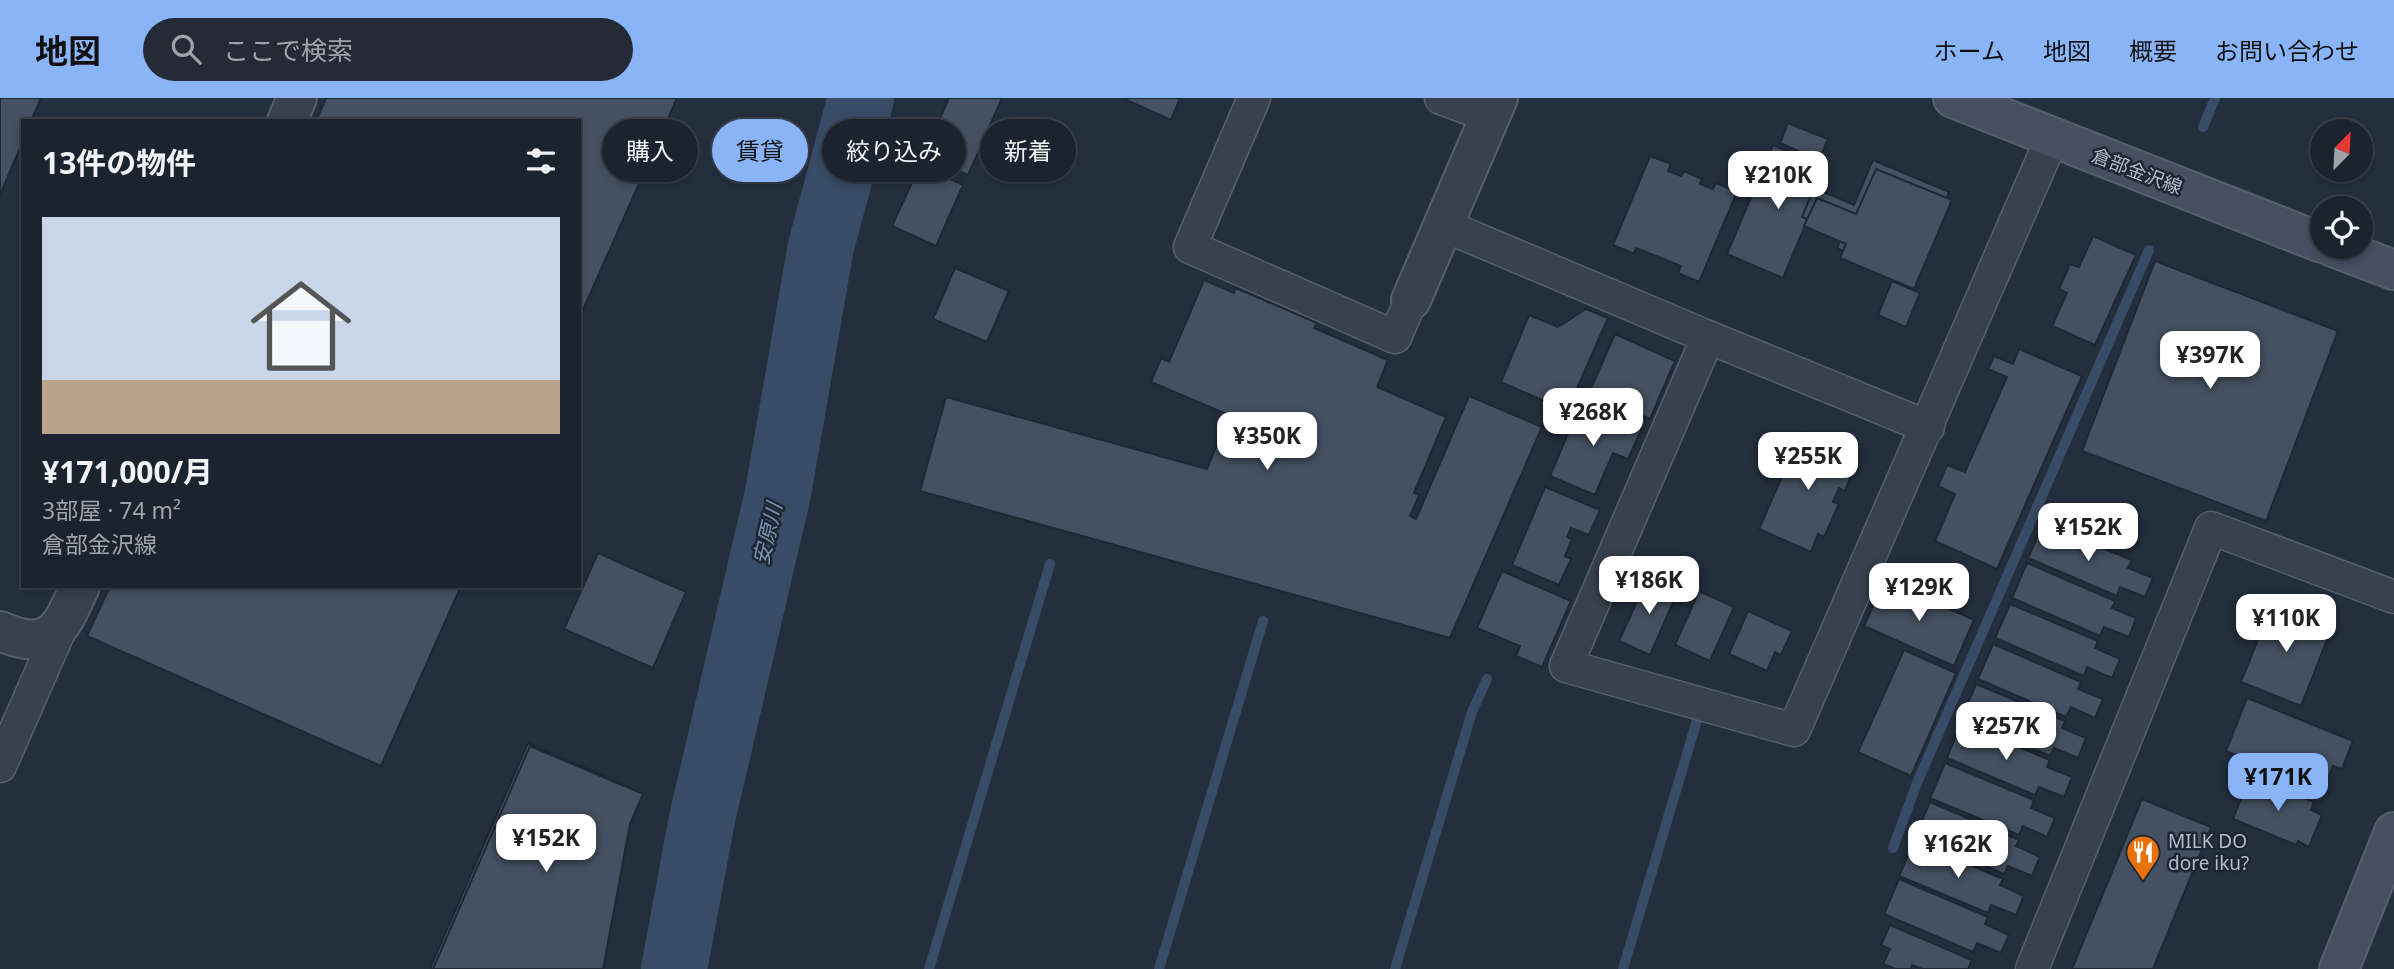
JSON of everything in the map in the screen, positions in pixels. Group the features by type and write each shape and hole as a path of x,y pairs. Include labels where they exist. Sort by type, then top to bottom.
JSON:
{"main road":[{"name":"倉部金沢線","path":"1953,98 2310,238"},
{"path":"2365,259 2394,270"},
{"path":"2339,969 2394,832"}],"street":[{"path":"288,119 297,98"},
{"path":"1254,98 1190,247 1395,337 1494,107 1441,98"},
{"path":"1708,337 1566,666 1794,730 2052,138"},
{"path":"1443,225 1928,427"},
{"path":"2032,969 2211,528 2394,597"},
{"path":"0,766 79,588"},
{"path":"0,631 29,639 46,638 61,627"}],"building":[{"path":"0,98 41,98 32,119 21,119 21,146 0,195"},
{"path":"326,98 677,98 668,119 602,119 602,182 640,182 581,314 581,119 317,119"},
{"path":"949,98 1002,98 993,119 980,119 980,148 968,175 966,119 940,119"},
{"path":"1122,98 1180,98 1171,120"},
{"path":"1788,123 1828,139 1819,160 1780,143"},
{"path":"1773,145 1829,168 1783,278 1727,254"},
{"path":"1650,156 1671,164 1668,171 1681,176 1684,171 1702,179 1700,184 1713,189 1716,183 1737,192 1699,282 1678,273 1681,266 1636,248 1634,254 1613,245"},
{"path":"1873,160 1949,192 1913,280 1837,248 1843,234 1802,217 1814,188 1854,205"},
{"path":"1876,169 1952,200 1914,289 1840,258 1846,244 1804,226 1817,198 1856,214"},
{"path":"912,182 956,182 963,185 936,246 892,226"},
{"path":"2093,236 2136,255 2095,345 2052,326 2067,293 2059,289 2070,264 2079,267"},
{"path":"2155,261 2338,331 2266,521 2082,451"},
{"path":"955,268 1009,291 987,342 933,319"},
{"path":"1204,280 1234,293 1236,288 1317,323 1314,328 1388,360 1377,387 1446,417 1414,493 1419,495 1410,516 1416,519 1469,396 1542,427 1450,638 920,491 946,397 1207,469 1229,415 1151,382 1161,358 1169,362"},
{"path":"1892,281 1920,293 1906,327 1878,315"},
{"path":"1586,309 1608,318 1567,411 1501,382 1529,315 1558,327"},
{"path":"1615,334 1675,361 1650,419 1589,393"},
{"path":"2019,349 2082,376 1997,569 1935,541 1955,494 1938,486 1947,465 1965,472 2007,377 1988,369 1994,356 2013,364"},
{"path":"1581,403 1642,428 1628,459 1613,453 1595,495 1550,476"},
{"path":"1802,431 1854,454 1846,471 1852,474 1845,491 1839,488 1833,502 1839,504 1824,537 1818,534 1811,552 1759,529"},
{"path":"1545,487 1600,510 1589,535 1571,528 1567,537 1572,539 1565,556 1571,559 1559,585 1512,565"},
{"path":"2043,524 2132,560 2128,568 2153,578 2145,597 2120,587 2117,596 2028,558"},
{"path":"598,553 686,592 653,668 564,629"},
{"path":"2027,563 2115,601 2112,608 2136,618 2129,637 2104,627 2100,636 2012,598"},
{"path":"1502,571 1571,601 1542,667 1516,656 1520,646 1477,628"},
{"path":"1648,577 1678,591 1650,655 1619,641"},
{"path":"1885,580 1974,620 1954,666 1864,626"},
{"path":"109,588 460,588 381,766 87,636"},
{"path":"1699,591 1734,607 1710,661 1675,645"},
{"path":"2273,602 2324,623 2322,628 2330,632 2301,706 2241,682"},
{"path":"2010,604 2098,641 2095,648 2120,659 2112,678 2087,667 2084,676 1995,638"},
{"path":"1748,611 1792,631 1781,655 1775,652 1767,671 1729,654"},
{"path":"1993,644 2081,682 2078,689 2103,699 2095,718 2071,707 2066,717 1978,679"},
{"path":"1904,650 1956,673 1911,776 1858,752"},
{"path":"1976,684 2065,721 2062,728 2086,738 2078,758 2054,748 2050,756 1961,719"},
{"path":"2247,698 2353,741 2342,769 2333,766 2323,791 2226,751"},
{"path":"1961,723 2050,760 2047,767 2072,777 2064,797 2039,787 2035,795 1947,758"},
{"path":"528,743 631,788 633,823 543,785 462,969 430,969"},
{"path":"528,743 631,788 633,823 543,785 462,969 430,969"},
{"path":"530,746 643,794 630,824 603,969 433,969"},
{"path":"1945,763 2034,800 2031,808 2055,818 2047,837 2023,826 2019,835 1930,798"},
{"path":"2250,776 2314,802 2311,810 2322,815 2309,847 2298,841 2296,845 2233,819"},
{"path":"2142,799 2211,827 2153,969 2072,969"},
{"path":"1930,802 2019,840 2016,846 2040,857 2032,876 2008,866 2004,874 1915,837"},
{"path":"1914,841 2003,879 2000,885 2024,896 2016,915 1991,905 1988,913 1899,876"},
{"path":"1899,879 1988,917 1985,924 2009,935 2001,953 1977,943 1973,952 1884,914"},
{"path":"1890,925 1972,960 1968,969 1922,969 1912,965 1911,969 1896,969 1883,964 1890,949 1881,945"}],"waterway":[{"name":"安原川","path":"674,969 702,819 778,493 821,246 861,98"},
{"path":"2203,127 2215,98"},
{"path":"1893,848 1917,783 2149,250"},
{"path":"929,969 1050,564"},
{"path":"1159,969 1263,621"},
{"path":"1395,969 1472,712 1487,679"},
{"path":"1623,969 1697,720"}],"place":[{"name":"MILK DO dore iku?","path":"2143,882"}]}
